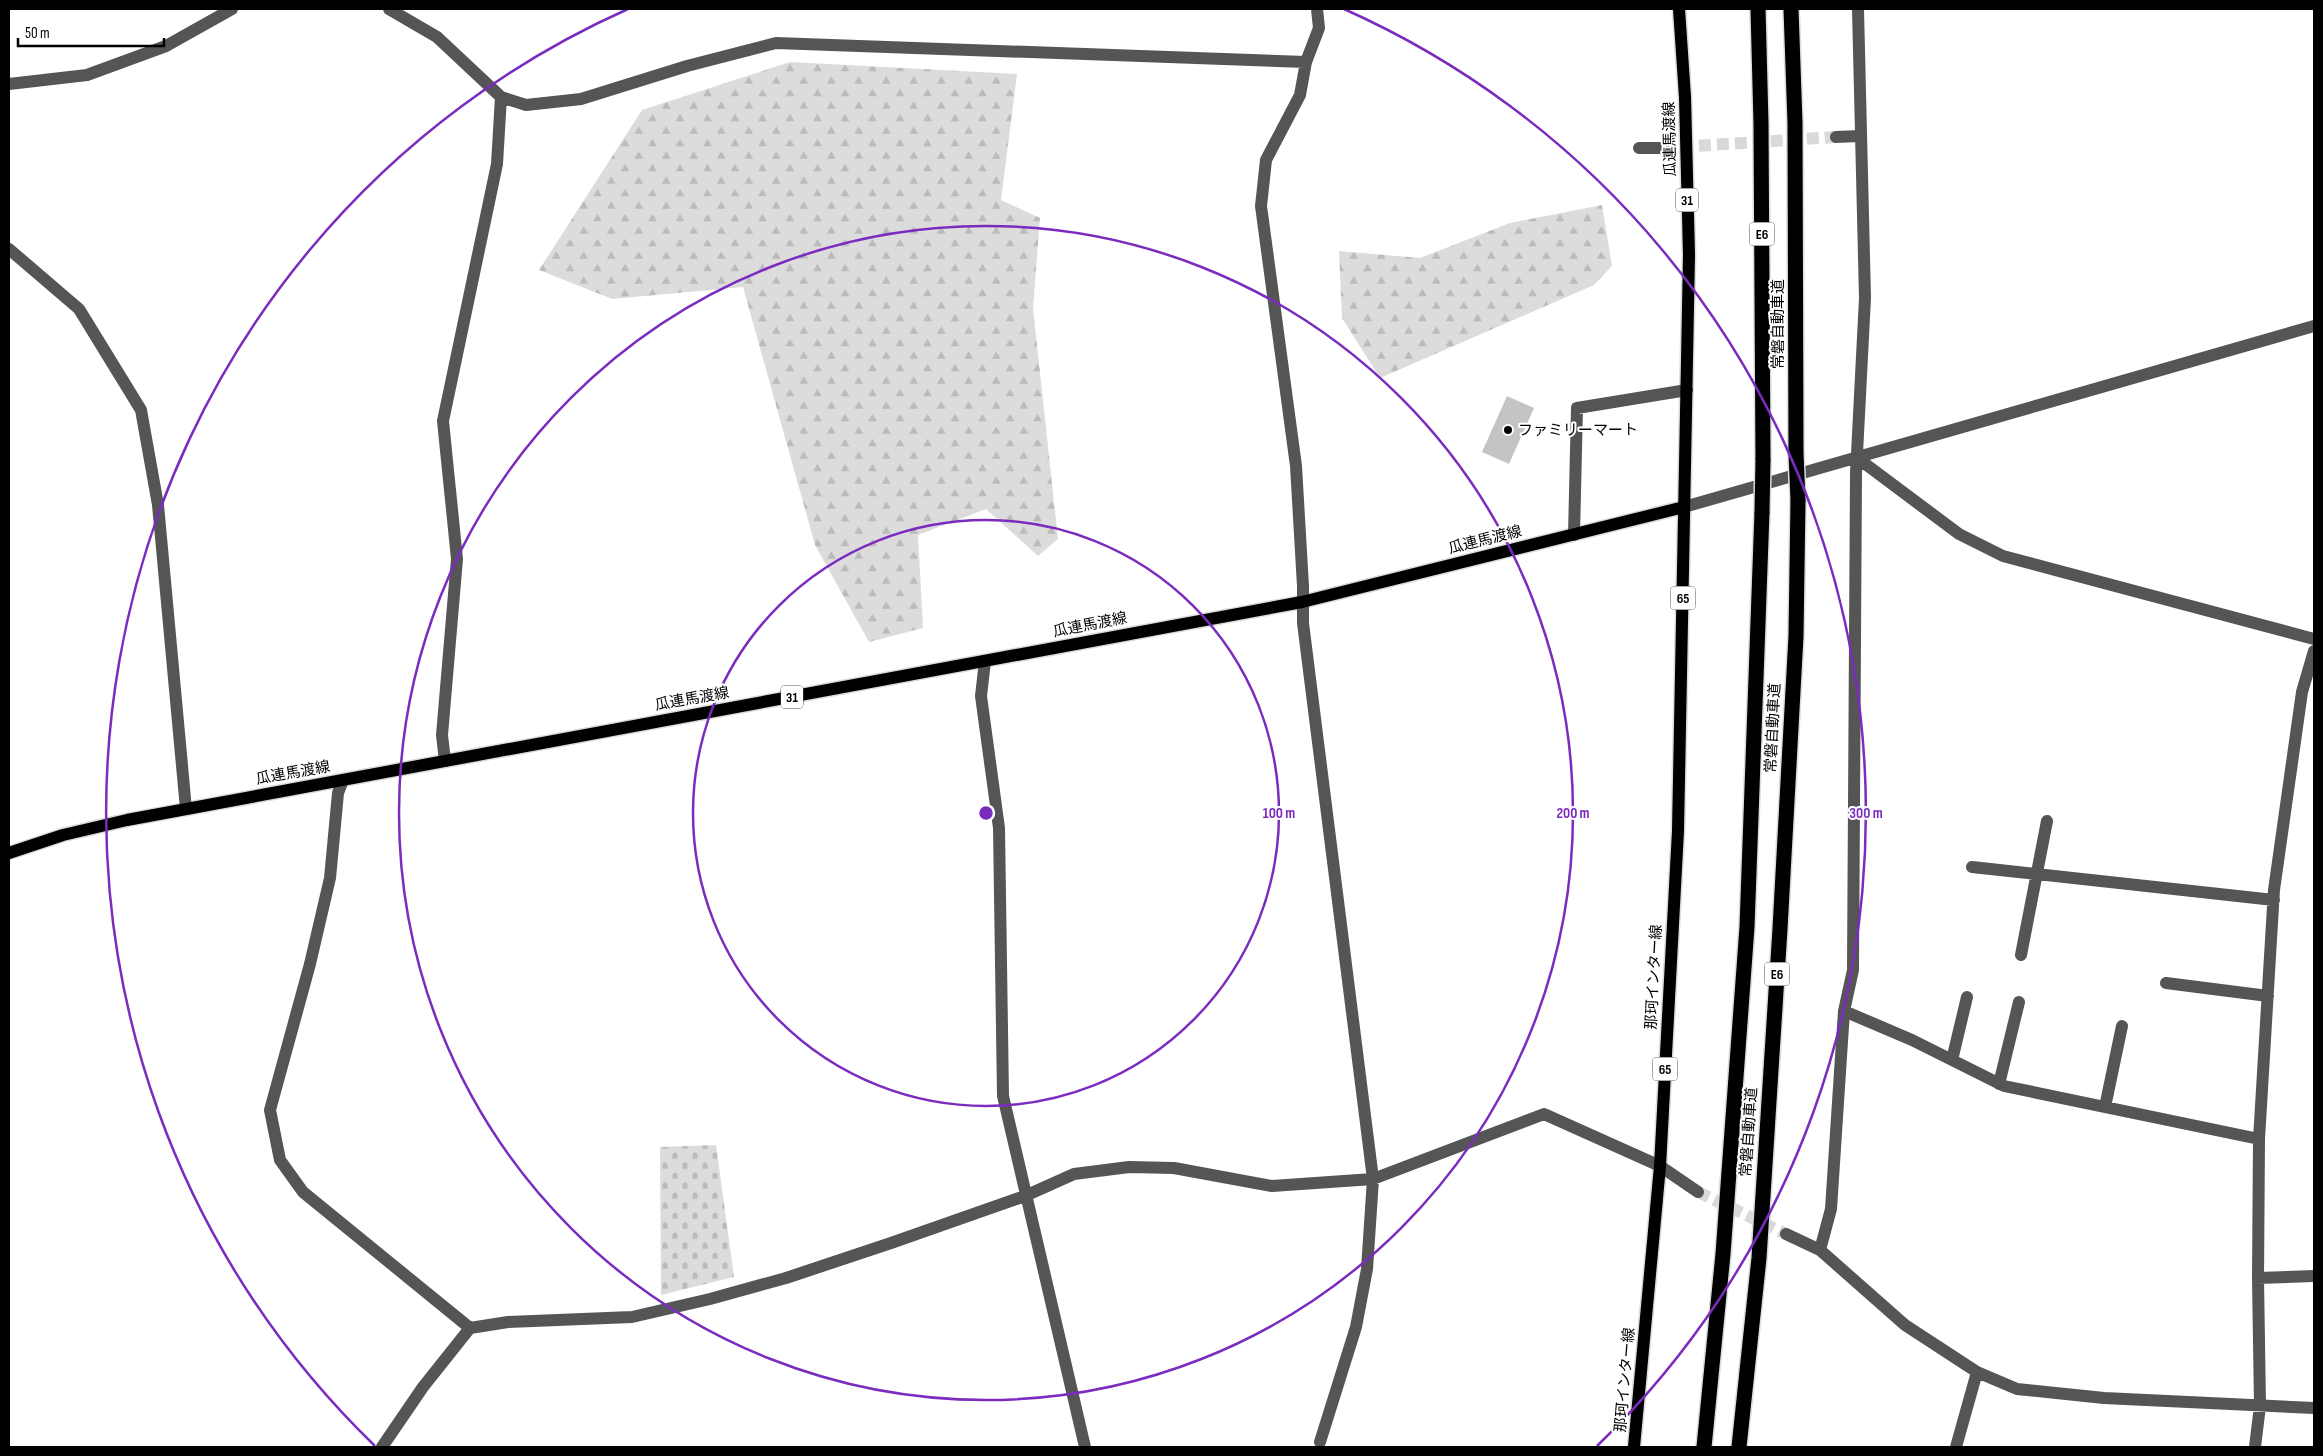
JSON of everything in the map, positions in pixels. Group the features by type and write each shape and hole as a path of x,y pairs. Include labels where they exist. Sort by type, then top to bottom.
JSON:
{"highway":[{"name":"常磐自動車道","path":"1704,1447 1724,1244 1747,927 1763,460 1761,123 1758,9"},
{"name":"常磐自動車道","path":"1739,1447 1759,1258 1796,636 1798,500 1796,453 1795,123 1791,9"}],"main road":[{"name":"瓜連馬渡線","path":"9,853 63,835 186,809 1302,602 1684,507 1688,235 1685,97 1679,9"},
{"name":"那珂インター線","path":"1634,1447 1660,1166 1678,831 1684,507"}],"street":[{"path":"9,84 87,75 166,46 232,9"},
{"path":"389,9 437,37 501,96 526,105 581,100 687,66 776,43 1306,62"},
{"path":"1317,9 1319,28 1306,62 1300,95 1266,160 1261,206 1296,466 1304,632 1373,1179 1367,1269 1356,1327 1320,1442"},
{"path":"1820,1250 1831,1209 1844,1011 1853,970 1856,457 1864,298 1858,9"},
{"path":"445,761 442,735 457,559 443,422 497,164 501,96"},
{"path":"1836,137 1860,136"},
{"path":"1639,148 1663,148"},
{"path":"9,249 79,309 141,410 158,505 186,809"},
{"path":"1684,507 2314,326"},
{"path":"1574,535 1577,408 1687,390"},
{"path":"1856,457 1959,534 2003,556 2314,639"},
{"path":"2256,1447 2260,1406 2258,1278 2259,1139 2274,900 2302,692 2314,650"},
{"path":"985,661 981,696 999,828 1003,1096 1085,1447"},
{"path":"343,780 338,796 330,878 310,964 270,1110 280,1160 304,1192 470,1328"},
{"path":"2022,955 2047,821"},
{"path":"1972,867 2274,900"},
{"path":"2166,983 2268,996"},
{"path":"1952,1060 1967,997"},
{"path":"1999,1084 2019,1002"},
{"path":"1844,1011 1912,1040 1999,1084 2105,1108 2259,1139"},
{"path":"2105,1108 2122,1026"},
{"path":"382,1447 423,1387 470,1328 508,1322 632,1317 710,1299 786,1278 1025,1196 1074,1174 1129,1167 1174,1168 1272,1186 1373,1179 1544,1114 1660,1166 1698,1192"},
{"path":"1786,1234 1820,1250 1906,1325 1977,1372 2017,1389 2104,1398 2314,1408"},
{"path":"2258,1278 2314,1276"},
{"path":"1956,1447 1977,1372"}],"green space":[{"path":"790,62 1017,74 1001,200 1040,218 1033,308 1058,539 1038,556 986,509 918,535 923,628 869,642 815,545 743,287 612,299 539,270 642,110"},
{"path":"1602,205 1612,266 1594,285 1380,378 1342,318 1339,251 1420,258 1510,223"},
{"path":"716,1145 734,1277 661,1295 660,1147"}],"building":[{"name":"ファミリーマート","path":"1507,396 1534,408 1509,464 1482,452"}],"tunnel":[{"path":"1663,148 1836,137"},
{"path":"1698,1192 1786,1234"}],"place":[{"name":"ファミリーマート","path":"1508,430"}]}
